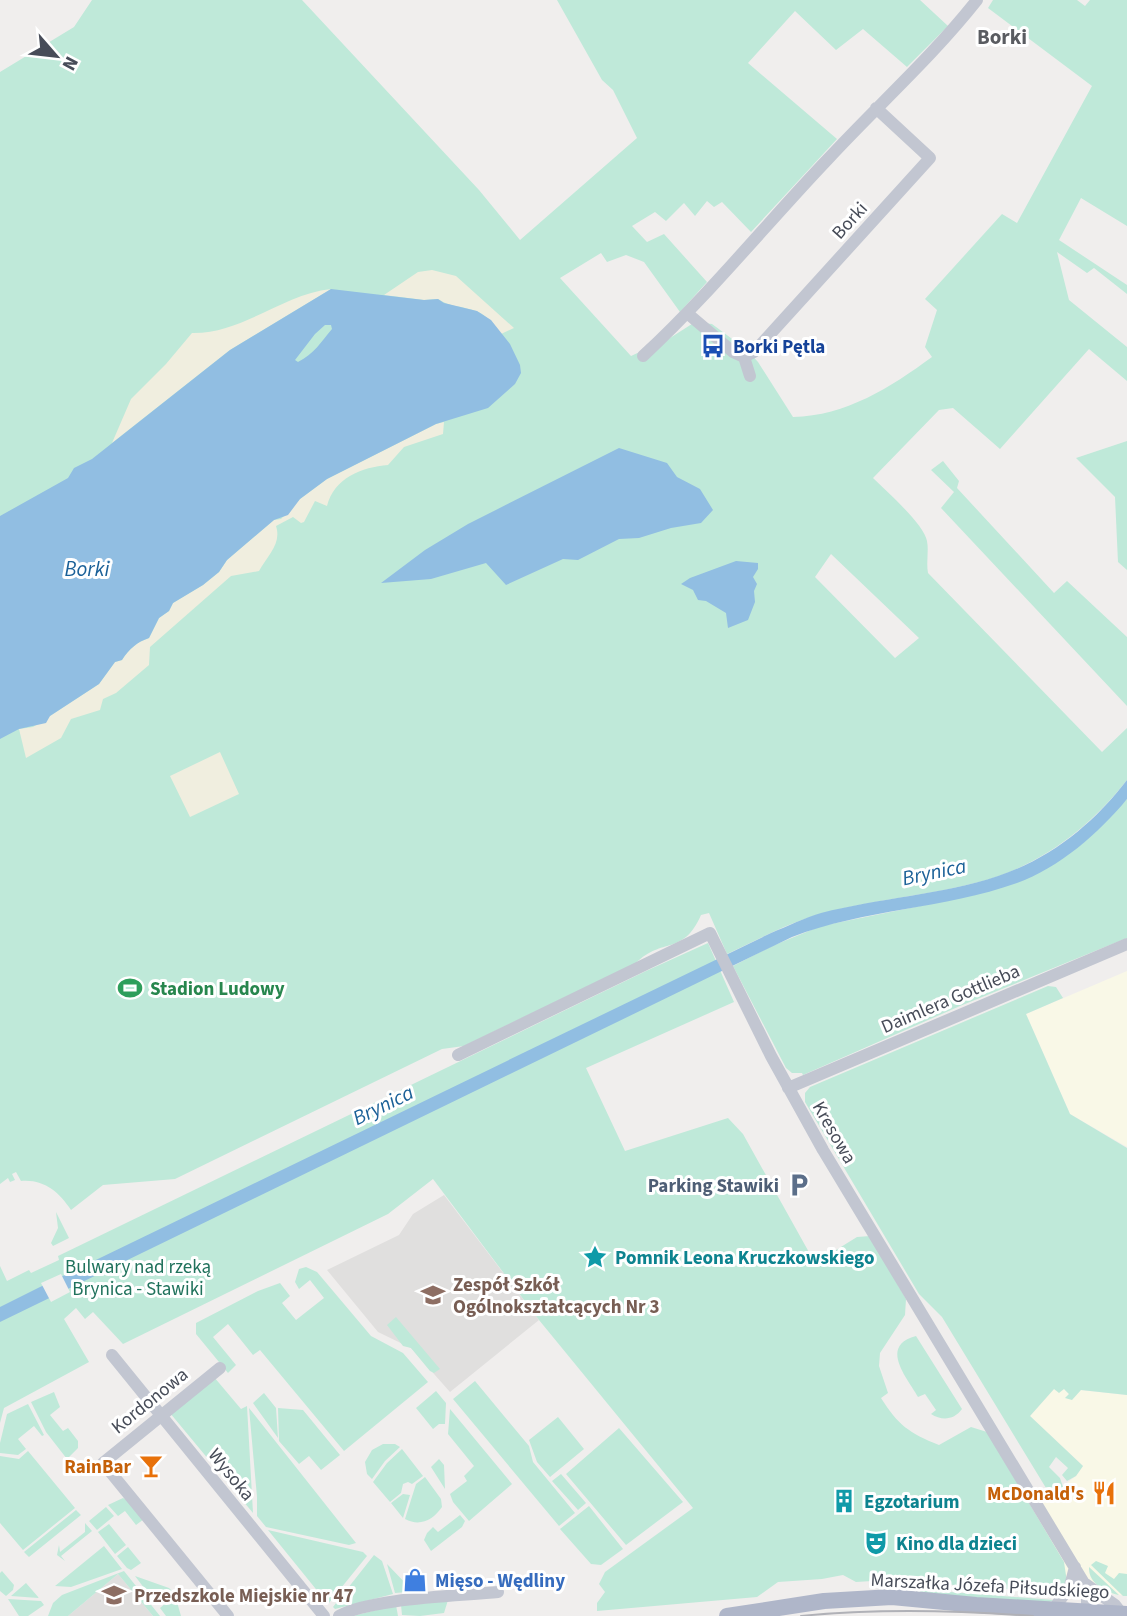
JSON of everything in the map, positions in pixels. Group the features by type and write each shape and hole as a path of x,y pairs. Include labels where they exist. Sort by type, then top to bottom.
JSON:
{"main road":[{"name":"Marszałka Józefa Piłsudskiego","path":"727,1616 804,1603 892,1597 1087,1614 1125,1614"}],"street":[{"path":"643,356 687,313 977,0"},
{"name":"Borki","path":"744,357 754,352 930,158 876,108"},
{"path":"687,313 733,352 744,357 750,376"},
{"name":"Kresowa","path":"458,1055 710,933 788,1088 823,1150 1084,1583"},
{"name":"Daimlera Gottlieba","path":"788,1088 1127,944"},
{"name":"Wysoka","path":"112,1355 324,1616"},
{"name":"Kordonowa","path":"220,1368 103,1462 228,1616"},
{"path":"1053,1610 1070,1586 1075,1567"},
{"path":"1084,1583 1125,1614"},
{"path":"1084,1583 1087,1614"},
{"path":"339,1616 359,1609 403,1601 498,1592"}],"shaded area":[{"path":"1127,971 1127,1147 1070,1114 1026,1014"},
{"name":"Zespół Szkół Ogólnokształcących Nr 3","path":"444,1195 539,1320 450,1392 411,1348 378,1332 327,1270 399,1235 413,1214"},
{"path":"1054,1389 1064,1389 1069,1394 1065,1398 1080,1390 1127,1395 1127,1596 1062,1593 1025,1497 1046,1488 1052,1492 1056,1491 1076,1476 1083,1466 1030,1416"},
{"name":"Przedszkole Miejskie nr 47","path":"118,1574 153,1616 68,1616"}],"green space":[{"path":"92,0 302,0 479,190 520,240 637,138 613,90 602,80 557,0 920,0 948,26 907,67 863,29 836,50 795,11 748,63 837,139 751,232 722,202 714,207 707,201 695,216 684,203 666,221 655,212 632,226 647,242 664,234 707,282 680,312 644,262 626,255 607,262 601,253 560,278 631,356 670,338 695,322 712,324 747,350 758,362 793,417 831,411 867,398 932,357 925,347 937,310 925,299 1002,214 1017,223 1092,86 988,8 993,0 1077,0 1085,6 1090,0 1127,0 1127,226 1081,198 1059,240 1127,285 1127,294 1094,268 1087,273 1057,252 1069,300 1127,347 1127,381 1089,349 1000,449 953,408 939,410 873,478 904,508 924,534 928,545 928,573 1102,752 1127,728 1127,780 1097,813 1064,842 1026,865 983,881 820,914 784,927 727,954 709,913 701,915 687,936 655,950 636,963 464,1046 442,1049 175,1179 103,1185 71,1210 50,1188 37,1182 21,1181 16,1172 12,1174 15,1180 10,1182 8,1178 0,1184 0,72 74,27","holes":["831,554 919,638 895,658 815,577"]},
{"path":"1127,441 1127,570 1118,562 1115,497 1076,458"},
{"path":"943,461 959,481 957,488 1054,593 1067,581 1127,637 1127,706 941,508 954,492 931,470"},
{"path":"1127,799 1127,938 960,1006 803,1075 792,1073 786,1068 733,966 821,926 930,904 1018,882 1050,866 1083,843"},
{"name":"Bulwary nad rzeką Brynica - Stawiki","path":"708,943 734,1002 586,1068 625,1151 728,1118 743,1134 815,1263 857,1237 870,1236 906,1299 905,1315 880,1353 879,1366 888,1393 881,1398 905,1427 939,1445 971,1427 987,1432 1064,1562 1067,1582 1062,1593 888,1580 856,1582 843,1575 778,1582 757,1597 597,1611 597,1603 605,1592 599,1584 605,1572 693,1508 539,1320 433,1179 388,1214 123,1344 93,1312 85,1319 76,1308 64,1319 89,1362 4,1408 0,1423 0,1266 7,1281 29,1270 31,1273 59,1260 58,1256"},
{"path":"1048,986 1056,987 1063,998 1026,1014 1070,1114 1127,1148 1127,1395 1081,1390 1072,1400 1065,1398 1069,1394 1064,1389 1059,1393 1054,1389 1030,1416 1083,1466 1076,1476 1067,1481 1062,1475 1068,1468 1056,1457 1049,1467 1060,1478 1063,1487 1052,1492 1046,1488 942,1317 919,1294 805,1102 805,1093 810,1087"},
{"path":"56,1212 69,1238 53,1246 51,1243 58,1228"},
{"path":"306,1267 317,1272 371,1336 403,1353 428,1382 344,1451 260,1350 253,1355 228,1324 213,1337 236,1365 228,1373 196,1334 196,1323 258,1291 280,1283 290,1296 282,1303 296,1320 324,1298 310,1280 299,1289 295,1282 299,1269"},
{"path":"396,1317 440,1369 434,1373 430,1371 411,1348 403,1346 387,1325"},
{"path":"916,1336 962,1409 952,1417 939,1418 931,1414 936,1410 925,1394 918,1397 899,1364 899,1347"},
{"path":"214,1377 241,1409 247,1406 253,1513 170,1413"},
{"path":"475,1381 529,1446 533,1462 575,1513 559,1526 453,1399"},
{"path":"436,1391 446,1403 445,1424 439,1424 433,1429 416,1408"},
{"path":"54,1392 60,1407 50,1415 63,1431 68,1428 78,1441 78,1448 67,1459 46,1432 31,1402"},
{"path":"264,1393 276,1408 278,1438 253,1403"},
{"path":"28,1404 44,1435 34,1426 18,1439 26,1449 18,1455 0,1453 7,1414"},
{"path":"249,1408 356,1543 349,1545 266,1527 257,1516"},
{"path":"278,1408 303,1410 340,1455 321,1470 309,1456 299,1464 279,1441"},
{"path":"450,1409 512,1484 469,1521 453,1502 450,1494 467,1481 464,1476 474,1466 448,1434"},
{"path":"558,1417 584,1449 550,1477 537,1462 529,1440"},
{"path":"619,1428 683,1502 626,1545 566,1474"},
{"path":"383,1444 400,1447 372,1479 367,1474 365,1462 372,1450"},
{"path":"402,1449 423,1476 412,1484 403,1484 401,1493 390,1502 373,1482"},
{"path":"28,1451 75,1508 23,1550 0,1523 0,1456 19,1459"},
{"path":"439,1459 444,1465 445,1489 431,1467"},
{"path":"561,1474 586,1503 578,1510 552,1481"},
{"path":"425,1477 441,1499 442,1507 426,1521 405,1519 416,1484"},
{"path":"403,1494 410,1495 403,1518 391,1503"},
{"path":"123,1498 131,1502 144,1519 136,1525 125,1511 118,1516 108,1505"},
{"path":"589,1506 623,1549 601,1565 591,1564 560,1529"},
{"path":"106,1507 114,1516 97,1530 89,1521"},
{"path":"76,1510 81,1515 29,1557 24,1552"},
{"path":"460,1515 465,1521 462,1527 431,1551 424,1540 427,1533 433,1527 438,1532"},
{"path":"85,1523 92,1531 61,1556 65,1561 57,1555 59,1545 60,1552 85,1532"},
{"path":"109,1524 126,1545 115,1554 98,1532"},
{"path":"268,1530 363,1552 367,1556 328,1604"},
{"path":"104,1546 122,1569 71,1587 55,1586"},
{"path":"128,1547 141,1563 131,1570 117,1556"},
{"path":"374,1555 382,1561 393,1594 335,1609 333,1607"},
{"path":"1096,1561 1108,1566 1105,1573 1114,1579 1119,1573 1127,1574 1127,1596 1123,1596 1091,1565"},
{"path":"387,1564 410,1588 407,1592 395,1593"},
{"path":"1089,1567 1119,1595 1098,1586 1091,1578"},
{"path":"2,1571 14,1585 13,1590 6,1596 0,1591"},
{"path":"124,1571 160,1616 153,1616 118,1574 68,1616 48,1616 53,1603 62,1595"},
{"path":"135,1576 169,1588 173,1592 157,1605"},
{"path":"26,1583 39,1598 11,1596"},
{"path":"903,1584 924,1590 1054,1600 1049,1602 940,1596 900,1587"},
{"path":"175,1595 181,1616 166,1616 160,1608"},
{"path":"8,1599 41,1601 44,1605 28,1616 19,1616"},
{"path":"448,1600 444,1613 402,1615 401,1605"},
{"path":"396,1605 398,1616 353,1616"}],"sand":[{"path":"432,270 456,276 514,328 501,334 480,313 438,299 384,295 418,272"},
{"path":"331,289 230,350 112,443 131,399 192,333 228,327 296,298"},
{"path":"444,422 443,434 404,447 388,465 359,471 343,481 336,488 327,506 315,501 304,522 301,523 293,517 276,526 277,539 273,550 259,571 231,576 150,647 149,665 116,693 103,699 100,710 71,719 61,738 26,758 19,729 33,727 99,684 115,662 122,660 134,646 149,638 159,618 169,611 173,603 219,572 227,560 274,520 281,519 300,499 327,479"},
{"path":"220,752 239,794 190,817 170,776"}],"water":[{"name":"Borki","path":"331,289 424,300 438,299 477,311 491,320 510,344 521,373 515,384 488,408 436,424 327,479 300,499 288,515 274,520 227,560 219,572 203,585 173,603 169,611 159,618 149,638 134,646 122,660 115,662 99,684 50,716 46,723 19,729 0,739 0,516 68,478 74,468 92,459 230,350","holes":["325,325 331,325 332,329 313,351 304,359 298,362 295,360 315,334"]},
{"path":"619,448 667,463 677,477 700,489 713,510 701,523 671,528 639,538 619,539 578,560 563,559 506,585 486,563 431,579 381,583 425,550 468,524"},
{"path":"736,561 758,563 753,577 757,584 754,591 755,602 748,620 728,628 726,613 706,601 698,600 693,590 681,584"},
{"path":"1127,780 1127,799 1104,824 1063,859 1033,876 989,892 847,920 792,937 0,1322 0,1307 771,933 821,913 954,888 1018,868 1054,849 1086,825"}],"pier":[{"path":"61,1274 70,1292 51,1302 41,1283"}],"tram line":[{"path":"801,1616 917,1611 1033,1616"}],"place":[{"name":"Borki Pętla","path":"713,346"},
{"name":"Stadion Ludowy","path":"130,988"},
{"name":"Parking Stawiki","path":"799,1185"},
{"name":"Pomnik Leona Kruczkowskiego","path":"595,1257"},
{"name":"Zespół Szkół Ogólnokształcących Nr 3","path":"433,1295"},
{"name":"RainBar","path":"151,1466"},
{"name":"McDonald's","path":"1104,1493"},
{"name":"Egzotarium","path":"844,1501"},
{"name":"Kino dla dzieci","path":"876,1543"},
{"name":"Mięso - Wędliny","path":"415,1580"},
{"name":"Przedszkole Miejskie nr 47","path":"114,1595"}],"district":[{"name":"Borki","path":"1002,37"}],"water label":[{"name":"Brynica","path":"934,872"},
{"name":"Brynica","path":"383,1105"}]}
